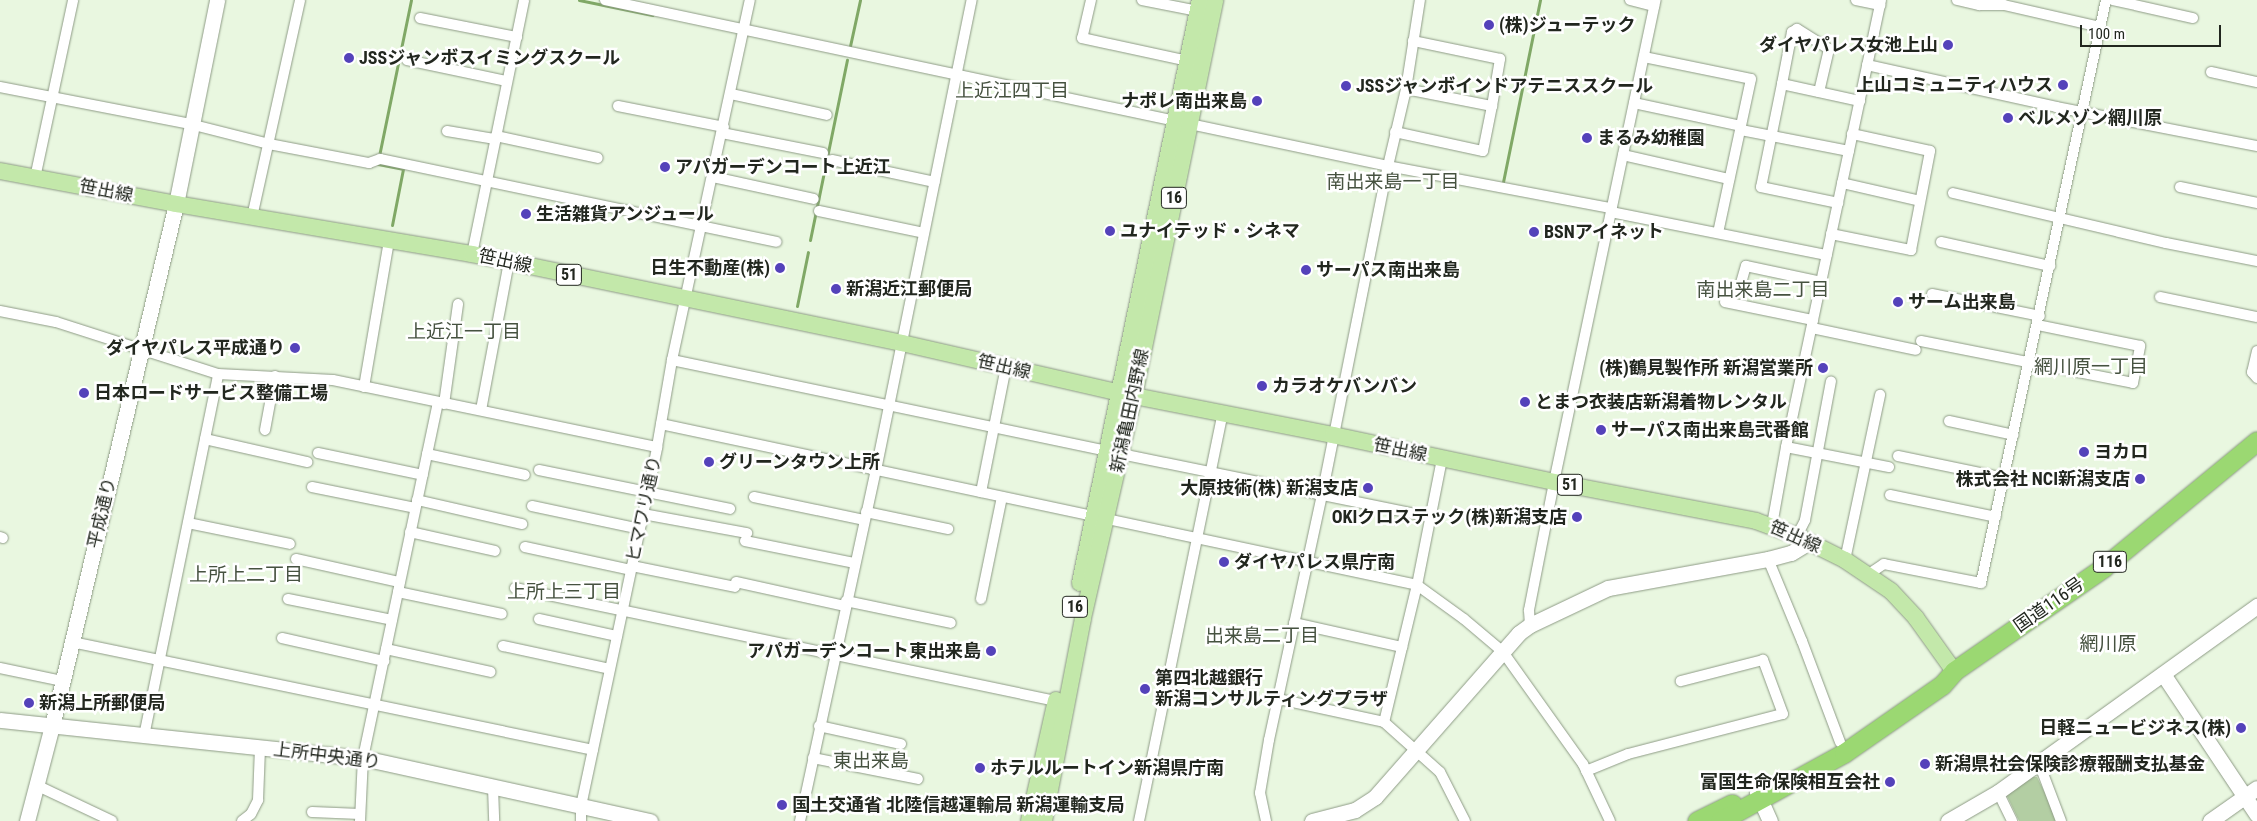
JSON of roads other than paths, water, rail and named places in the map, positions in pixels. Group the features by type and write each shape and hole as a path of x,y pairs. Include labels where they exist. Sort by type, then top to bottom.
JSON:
{"highway":[{"name":"国道116号","path":"1697,821 1759,796 1844,753 1942,685 1954,671 2104,567 2257,441"},
{"name":"国道116号","path":"1720,821 1936,676 1954,671"}],"main road":[{"name":"新潟亀田内野線","path":"1044,821 1114,452 1183,121 1215,0"},
{"name":"新潟亀田内野線","path":"1183,121 1188,61 1199,5"},
{"name":"笹出線","path":"0,171 176,204 472,254 902,343 1127,395 1772,525 1845,560 1869,574 1891,591 1916,618 1954,671"},
{"name":"新潟亀田内野線","path":"1030,821 1056,701 1101,517"}],"street":[{"path":"35,178 72,0"},
{"name":"平成通り","path":"27,821 52,726 140,349 176,204 190,124 217,0"},
{"path":"252,217 300,0"},
{"path":"472,254 524,0"},
{"path":"605,0 1183,121 1388,166 1827,255"},
{"name":"ヒマワリ通り","path":"581,814 657,447 672,360 687,299 750,0"},
{"path":"800,821 845,604 876,470 972,0"},
{"path":"1091,0 1082,38 1188,61"},
{"path":"1142,0 1199,5"},
{"path":"1266,821 1260,793 1395,132 1406,88 1420,0"},
{"path":"1530,625 1529,610 1554,482 1655,3 1630,0"},
{"path":"1772,525 1786,447 1880,2 1856,0"},
{"path":"1957,0 1979,5 2004,5 2100,27"},
{"path":"1869,574 1884,564 1981,583 2030,364 2106,0"},
{"path":"2113,0 2193,18"},
{"path":"420,18 517,37"},
{"path":"1819,92 1829,49 1797,28 1792,32 1761,187 1838,203"},
{"path":"1395,132 1483,151 1492,106 1500,59 1413,41"},
{"path":"1644,57 1751,79 1718,233"},
{"path":"407,60 508,81"},
{"path":"1867,65 2083,112 2257,146"},
{"path":"2211,72 2257,82"},
{"path":"1782,84 1860,101"},
{"path":"0,87 190,124 269,144 369,163 380,159 776,242"},
{"path":"1406,88 1492,106"},
{"path":"731,94 827,115"},
{"path":"1634,103 1849,151"},
{"path":"618,106 823,153"},
{"path":"447,130 598,158"},
{"path":"1831,234 1911,250 1930,151 1852,134"},
{"path":"1623,155 1729,179"},
{"path":"832,160 935,182"},
{"path":"713,177 814,199"},
{"path":"1842,183 1920,201"},
{"path":"2180,187 2257,203"},
{"path":"1953,193 2166,243 2257,261"},
{"path":"819,211 924,232"},
{"path":"364,387 389,240"},
{"path":"1941,242 2050,266"},
{"path":"481,410 509,262"},
{"path":"1741,283 1746,266 1822,282"},
{"path":"1921,341 2133,383 2140,346 1932,294"},
{"path":"2160,297 2257,317"},
{"path":"1726,302 1916,350"},
{"path":"312,812 360,818 363,758 416,504 441,403 458,304"},
{"path":"0,311 56,322 218,374 334,380 657,447"},
{"path":"2257,350 2252,372 2257,378"},
{"path":"672,360 1430,517"},
{"path":"981,492 1006,367"},
{"path":"144,736 218,374"},
{"path":"265,430 275,376"},
{"path":"1312,821 1355,810 1375,797 1519,633 1530,625 1608,588 1768,559 1791,553 1803,539 1831,381"},
{"path":"1845,560 1880,395"},
{"path":"1139,821 1222,414"},
{"path":"1949,421 2014,435"},
{"path":"661,424 1307,560 1417,585 1464,619 1503,652 1586,771 1610,821"},
{"path":"205,439 307,462"},
{"path":"1786,447 1889,467"},
{"path":"318,453 423,475"},
{"path":"427,454 526,476"},
{"path":"1898,456 2004,478"},
{"path":"1384,722 1417,585 1442,459"},
{"path":"539,470 730,510"},
{"path":"312,487 522,524"},
{"path":"1890,495 1996,517"},
{"path":"754,497 948,529"},
{"path":"980,599 1002,497"},
{"path":"532,506 640,529"},
{"path":"643,514 854,563"},
{"path":"188,523 290,544"},
{"path":"410,532 495,551"},
{"path":"525,547 631,568 951,623"},
{"path":"296,559 400,582"},
{"path":"1768,559 1802,641 1840,742"},
{"path":"515,588 1056,701"},
{"path":"398,592 502,614"},
{"path":"288,599 392,620"},
{"path":"1948,821 1998,792 2257,606"},
{"path":"539,619 617,636"},
{"path":"1294,623 1402,647"},
{"path":"282,638 384,661"},
{"path":"72,642 593,750"},
{"path":"503,646 610,669"},
{"path":"386,649 491,672"},
{"path":"1586,771 1628,754 1783,714 1763,660 1681,682"},
{"path":"0,668 62,681"},
{"path":"2163,674 2251,792 2257,815"},
{"path":"1278,699 1384,722 1440,772 1465,821"},
{"name":"上所中央通り","path":"0,720 363,758 493,788 581,814 650,821"},
{"path":"819,726 901,744"},
{"path":"242,821 251,814 258,800 260,748"},
{"path":"813,758 918,779"},
{"path":"2039,763 2061,821"},
{"path":"36,785 112,821"},
{"path":"493,788 494,821"},
{"path":"1998,792 2012,821"},
{"path":"2210,821 2251,792"},
{"path":"1759,796 1770,821"}],"waterway":[{"path":"379,156 411,0"},
{"path":"579,0 652,15"},
{"path":"850,46 860,0"},
{"path":"1503,182 1540,0"},
{"path":"810,240 847,60"},
{"path":"378,164 403,169 392,225"},
{"path":"797,306 808,252"}],"place":[{"name":"(株)ジューテック","path":"1489,25"},
{"name":"ダイヤパレス女池上山","path":"1948,45"},
{"name":"JSSジャンボスイミングスクール","path":"349,58"},
{"name":"上山コミュニティハウス","path":"2063,85"},
{"name":"JSSジャンボインドアテニススクール","path":"1346,86"},
{"name":"ナポレ南出来島","path":"1257,101"},
{"name":"ベルメゾン網川原","path":"2008,118"},
{"name":"まるみ幼稚園","path":"1587,138"},
{"name":"アパガーデンコート上近江","path":"665,167"},
{"name":"生活雑貨アンジュール","path":"526,214"},
{"name":"ユナイテッド・シネマ","path":"1110,231"},
{"name":"BSNアイネット","path":"1534,232"},
{"name":"日生不動産(株)","path":"780,268"},
{"name":"サーパス南出来島","path":"1306,270"},
{"name":"新潟近江郵便局","path":"836,289"},
{"name":"サーム出来島","path":"1898,302"},
{"name":"ダイヤパレス平成通り","path":"295,348"},
{"name":"(株)鶴見製作所 新潟営業所","path":"1823,368"},
{"name":"カラオケバンバン","path":"1262,386"},
{"name":"日本ロードサービス整備工場","path":"84,393"},
{"name":"とまつ衣装店新潟着物レンタル","path":"1525,402"},
{"name":"サーパス南出来島弐番館","path":"1601,430"},
{"name":"ヨカロ","path":"2084,452"},
{"name":"グリーンタウン上所","path":"709,462"},
{"name":"株式会社 NCI新潟支店","path":"2140,479"},
{"name":"大原技術(株) 新潟支店","path":"1368,488"},
{"name":"OKIクロステック(株)新潟支店","path":"1577,517"},
{"name":"ダイヤパレス県庁南","path":"1224,562"},
{"name":"アパガーデンコート東出来島","path":"991,651"},
{"name":"第四北越銀行 新潟コンサルティングプラザ","path":"1145,689"},
{"name":"新潟上所郵便局","path":"29,703"},
{"name":"日軽ニュービジネス(株)","path":"2241,728"},
{"name":"新潟県社会保険診療報酬支払基金","path":"1925,764"},
{"name":"ホテルルートイン新潟県庁南","path":"980,768"},
{"name":"富国生命保険相互会社","path":"1890,782"},
{"name":"国土交通省 北陸信越運輸局 新潟運輸支局","path":"782,805"}],"district":[{"name":"上近江四丁目","path":"1012,91"},
{"name":"南出来島一丁目","path":"1393,182"},
{"name":"南出来島二丁目","path":"1763,290"},
{"name":"上近江一丁目","path":"464,332"},
{"name":"網川原一丁目","path":"2091,367"},
{"name":"上所上二丁目","path":"246,575"},
{"name":"上所上三丁目","path":"564,592"},
{"name":"出来島二丁目","path":"1262,636"},
{"name":"網川原","path":"2108,644"},
{"name":"東出来島","path":"871,761"}]}
